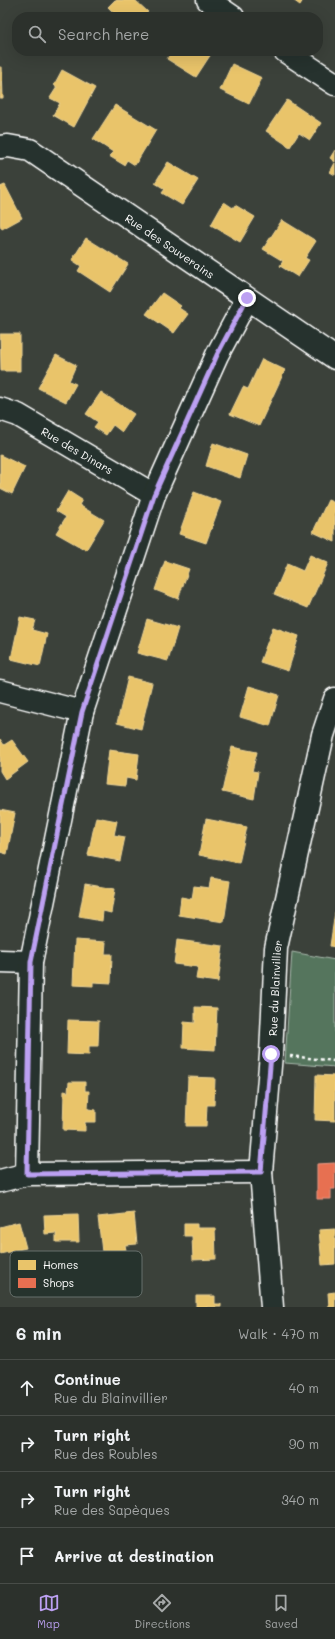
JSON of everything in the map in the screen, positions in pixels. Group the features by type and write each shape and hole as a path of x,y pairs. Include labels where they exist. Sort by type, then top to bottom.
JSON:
{"street":[{"path":"208,0 226,12"},
{"path":"293,56 335,84"},
{"name":"Rue des Souverains","path":"0,147 8,146 30,150 335,358"},
{"path":"27,1174 31,962 82,712 154,495 217,355 247,298"},
{"name":"Rue des Dinars","path":"0,409 18,415 154,495"},
{"path":"0,691 82,712"},
{"name":"Rue du Blainvillier","path":"272,1307 261,1172 271,1054 276,948 323,735 335,699"},
{"path":"0,961 31,962"},
{"path":"0,1180 27,1174 261,1172"}],"path":[{"path":"271,1054 335,1061"}],"green space":[{"path":"292,952 335,960 335,1067 285,1063"}],"building: Homes":[{"path":"115,0 135,0 148,12 113,12 108,7"},
{"path":"293,0 303,0 300,5"},
{"path":"169,56 210,56 196,77 167,59"},
{"path":"232,64 262,78 249,104 220,90"},
{"path":"0,67 2,67 3,98 0,98"},
{"path":"62,70 95,88 74,127 53,115 60,103 50,98 57,87 54,85"},
{"path":"287,100 321,123 310,140 299,133 290,147 266,131"},
{"path":"115,105 156,130 135,165 127,160 124,165 109,156 113,152 93,139"},
{"path":"335,150 335,162 330,158"},
{"path":"168,162 198,180 182,205 162,193 165,189 155,183"},
{"path":"335,163 335,175 330,172"},
{"path":"5,185 22,218 2,229 0,225 0,187"},
{"path":"224,202 233,208 235,205 255,217 240,242 211,225"},
{"path":"282,220 316,241 305,258 309,260 298,277 280,266 283,261 263,249"},
{"path":"86,238 128,264 110,292 78,271 81,266 72,260"},
{"path":"162,293 181,306 179,308 188,314 174,333 146,314"},
{"path":"0,334 20,334 20,371 1,371"},
{"path":"56,355 76,365 69,381 76,384 66,402 38,388"},
{"path":"262,359 285,370 259,426 230,414 243,387 248,389"},
{"path":"101,392 134,414 122,432 113,425 106,435 94,427 98,422 86,414"},
{"path":"213,443 247,455 240,478 206,466"},
{"path":"0,455 25,467 12,494 0,488"},
{"path":"68,491 82,500 79,505 104,520 86,550 56,533 66,517 56,511"},
{"path":"194,492 221,502 206,543 179,534"},
{"path":"328,500 335,503 335,542 313,532"},
{"path":"310,555 328,563 308,608 274,594 287,564 303,571"},
{"path":"165,561 189,569 178,599 155,590"},
{"path":"20,617 35,620 32,630 47,634 40,666 11,659"},
{"path":"147,619 178,628 168,661 137,653"},
{"path":"273,627 299,636 288,671 260,662"},
{"path":"128,677 152,683 141,729 117,723"},
{"path":"249,686 279,695 270,726 240,717"},
{"path":"0,739 4,745 12,740 28,762 5,779 0,771"},
{"path":"232,747 257,752 252,771 258,772 254,799 222,792"},
{"path":"109,750 139,754 136,780 126,778 125,786 105,784"},
{"path":"0,810 15,813 7,854 0,852"},
{"path":"96,817 117,821 114,835 125,837 120,861 88,855"},
{"path":"206,819 247,827 239,863 199,855"},
{"path":"211,878 230,881 224,922 179,915 181,897 192,899 194,886 209,888"},
{"path":"85,884 115,889 111,913 103,911 102,921 79,917"},
{"path":"335,912 335,947 330,946"},
{"path":"75,940 106,942 105,954 112,954 111,983 93,982 93,986 73,985"},
{"path":"177,940 223,946 218,982 196,979 198,967 174,964"},
{"path":"195,1007 217,1008 215,1050 183,1048 184,1022 195,1023"},
{"path":"68,1020 99,1021 98,1046 89,1046 89,1055 67,1054"},
{"path":"316,1075 335,1076 335,1121 315,1120"},
{"path":"188,1077 215,1078 214,1105 207,1105 206,1126 186,1126"},
{"path":"69,1082 85,1082 85,1091 89,1091 88,1109 96,1110 96,1122 85,1122 85,1131 63,1130 64,1091 68,1092"},
{"path":"134,1213 137,1244 125,1245 126,1250 102,1251 98,1217"},
{"path":"78,1214 79,1242 56,1242 56,1233 45,1234 44,1215"},
{"path":"19,1222 26,1248 0,1254 0,1227"},
{"path":"184,1224 197,1224 197,1228 215,1228 216,1259 193,1260 192,1236 184,1236"},
{"path":"335,1229 335,1264 322,1265 319,1230"},
{"path":"335,1292 335,1307 329,1307 328,1293"},
{"path":"196,1296 215,1296 215,1304 221,1304 221,1307 196,1307"}],"building: Shops":[{"path":"335,1163 335,1189 331,1189 331,1199 317,1199 317,1164"}],"route":[{"path":"247,298 217,355 154,495 82,712 31,962 27,1174 261,1172 271,1054"}]}
